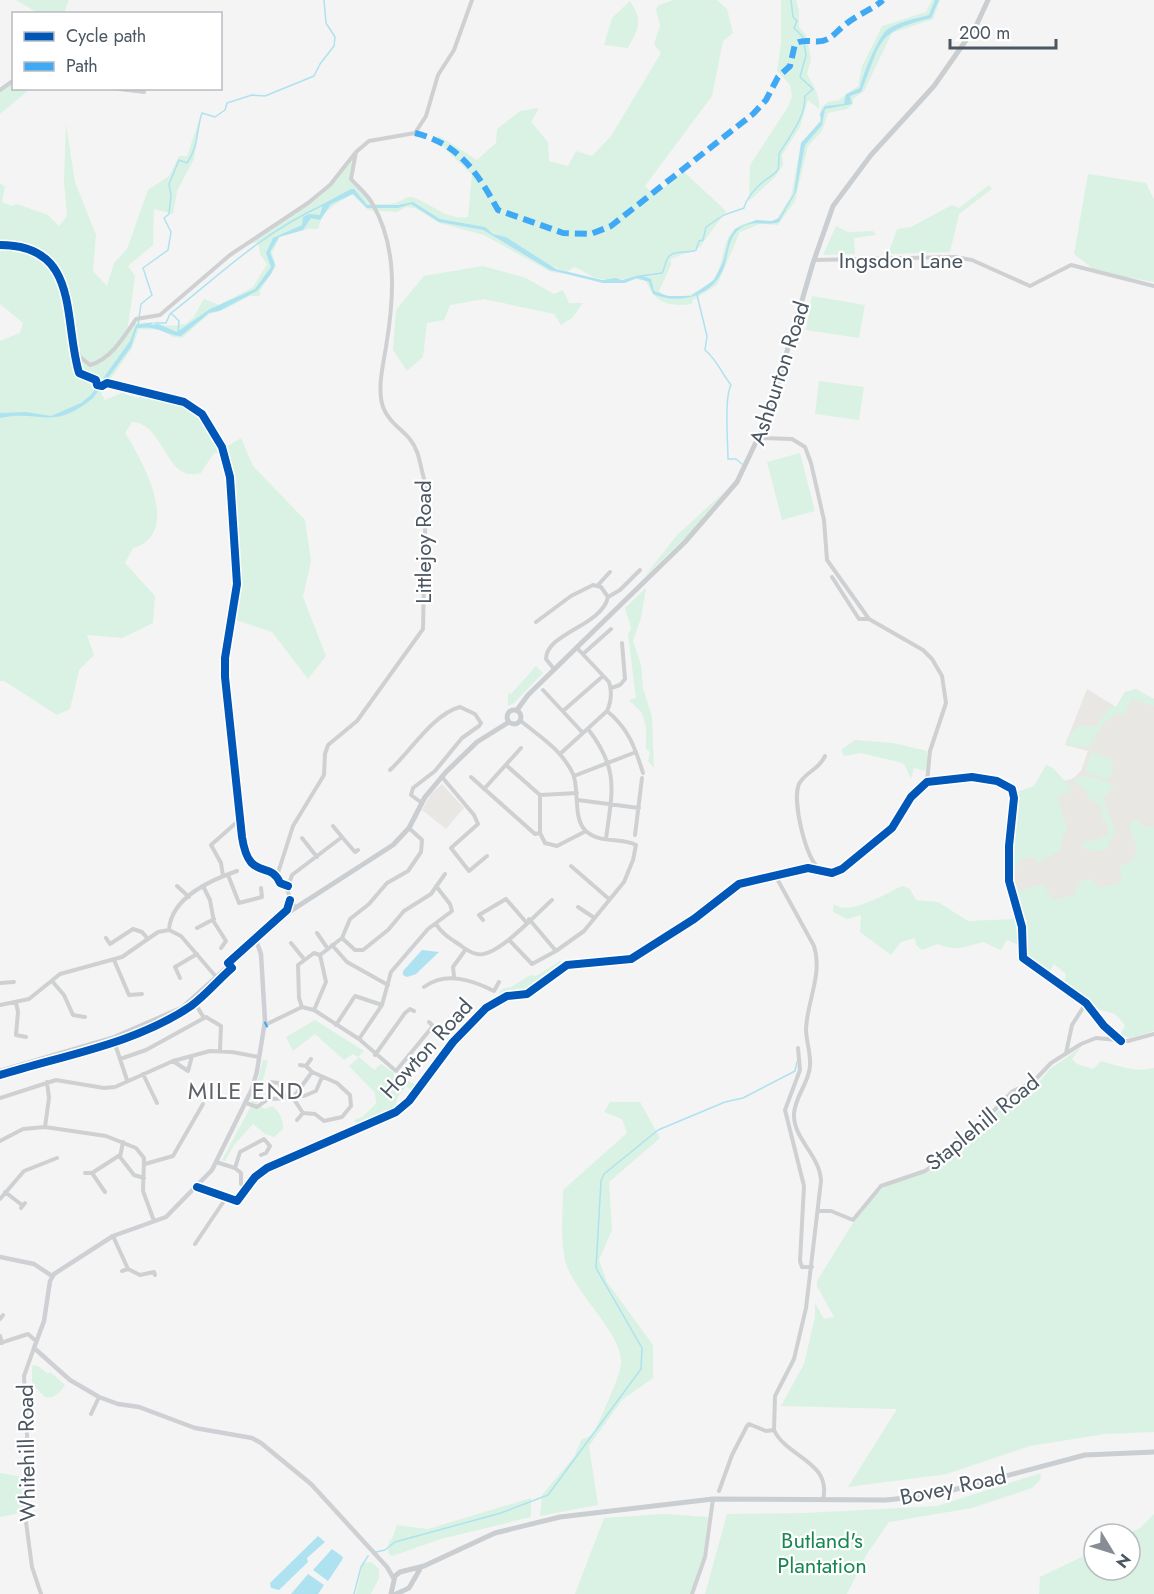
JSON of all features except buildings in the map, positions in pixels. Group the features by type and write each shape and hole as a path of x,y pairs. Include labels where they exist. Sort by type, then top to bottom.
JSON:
{"main road":[{"name":"Ashburton Road","path":"509,722 508,712 517,710 521,702 576,647 706,521 737,482 760,438 787,356 823,229 846,186 934,86 966,41 988,0"},
{"path":"517,710 521,714 521,721"},
{"name":"Ashburton Road","path":"509,722 515,724 521,721"},
{"name":"Ashburton Road","path":"0,1071 112,1038 171,1014 193,1000 295,908 376,858 409,828 422,804 442,777 477,742 509,722"},
{"name":"Bovey Road","path":"406,1572 495,1533 575,1514 713,1499 864,1502 934,1495 1085,1455 1154,1452"},
{"path":"396,1594 409,1588 424,1566"},
{"path":"391,1594 399,1572 406,1572 413,1579"},
{"path":"394,1582 402,1590"}],"street":[{"path":"73,343 80,357 90,365 100,362 124,338 138,319 160,315 230,255 308,203 330,185 356,152 369,141 415,133 426,116 438,75 454,50 472,0"},
{"path":"128,90 144,92"},
{"name":"Littlejoy Road","path":"277,876 293,826 324,775 328,745 357,721 423,629 426,485 422,464 410,439 392,422 383,407 381,388 393,296 392,265 388,243 372,203 351,179 356,152"},
{"path":"0,246 21,245 49,260 63,283 79,373 96,380 97,385 102,387 107,383 184,402 202,414 222,447 230,477 237,584 225,658 225,677 242,837 245,855 252,865 277,876 280,883 288,886"},
{"name":"Ingsdon Lane","path":"814,260 955,258 972,260 1030,286 1071,266 1154,286"},
{"path":"760,438 792,439 805,447 824,520 827,560 869,619 923,650 932,659 942,676 946,703 930,751 927,782 972,777 997,781 1012,789 1014,798 1009,846 1009,881 1022,927 1022,954 1033,966 1086,1003 1121,1041"},
{"path":"554,669 546,659 549,650 557,641 603,610 608,597 620,590 640,570"},
{"path":"536,622 570,596 593,585 598,585 610,572"},
{"path":"832,577 859,619 869,619"},
{"path":"598,585 608,597"},
{"path":"584,654 611,629"},
{"path":"611,688 620,686 625,679 622,643"},
{"path":"560,754 607,711 611,688 576,647"},
{"path":"563,711 603,676"},
{"path":"543,690 584,733"},
{"path":"390,770 422,734 457,707 475,714 481,723 479,726 457,743 435,771 418,782 411,793"},
{"path":"607,711 624,726 643,775 635,835"},
{"path":"509,940 530,964 556,951 584,931 593,917 624,882 633,861 636,845 598,838 586,831 579,820 574,776 560,754 521,721"},
{"path":"588,729 608,763 613,781 606,840"},
{"path":"484,789 521,748"},
{"path":"574,776 636,752"},
{"path":"820,870 811,861 800,828 798,791 803,779 821,764 825,756"},
{"path":"506,765 540,795 577,793"},
{"path":"442,777 478,824 451,848 469,871 487,856"},
{"path":"471,777 535,834 540,833"},
{"name":"Howton Road","path":"226,1198 239,1200 255,1177 267,1168 398,1111 453,1042 497,1000 527,994 567,965 631,959 694,919 731,888 807,868 832,873 843,869 892,828 911,797 927,782"},
{"path":"405,793 411,793 422,804"},
{"path":"540,795 540,833 545,843 553,846 586,831"},
{"path":"578,800 639,807"},
{"path":"237,822 211,845 221,862 241,910"},
{"path":"333,826 355,852 358,850"},
{"path":"320,955 342,938 350,919 369,904 387,883 406,873 421,852 422,840 409,828"},
{"path":"295,908 288,895 292,875 342,837"},
{"path":"302,838 317,857"},
{"path":"807,868 811,861"},
{"path":"571,866 609,899"},
{"path":"169,930 172,915 189,897 203,886 237,872"},
{"path":"342,938 355,950 363,950 388,930 404,911 431,894 445,874"},
{"path":"775,875 814,946 816,956 813,999 806,1030 810,1065 794,1114 797,1129 818,1161 821,1181 812,1267 796,1353 775,1396 774,1430 790,1447 813,1463 824,1486 823,1501"},
{"path":"177,886 189,897"},
{"path":"203,886 210,900 214,919 226,941 221,948"},
{"path":"359,1039 382,1005 390,975 406,952 453,909 436,886"},
{"path":"238,902 262,897 261,888"},
{"path":"483,920 479,915 506,899 556,951"},
{"path":"436,924 446,936 466,949 478,955 488,954 509,940 527,920 552,900"},
{"path":"578,907 593,917"},
{"path":"197,928 214,919"},
{"path":"106,938 110,944 133,929 142,932 148,939"},
{"path":"0,1005 16,1003 37,994 69,970 114,960 136,949 158,932 169,930 181,936 217,978"},
{"path":"317,933 328,949"},
{"path":"257,943 261,954 265,1021 259,1057 254,1083 246,1104 216,1161 197,1187 172,1212 154,1222 113,1236 52,1276 34,1348 70,1380 99,1397 118,1404 140,1407 195,1428 252,1438 275,1452 295,1469 387,1568 394,1582"},
{"path":"291,943 304,959"},
{"path":"332,945 347,962 388,985"},
{"path":"454,976 453,967 466,949"},
{"path":"302,1007 298,965 314,953 320,955"},
{"path":"180,978 175,967 196,954"},
{"path":"314,1010 326,982 320,955"},
{"path":"114,960 129,994 142,994"},
{"path":"424,987 432,982 454,976 494,990 499,982"},
{"path":"52,981 64,995 73,1015 85,1017"},
{"path":"0,983 14,982"},
{"path":"336,1025 355,996 382,1005"},
{"path":"193,1000 204,1018 221,1026 220,1050"},
{"path":"16,1003 18,1012 16,1035 26,1037"},
{"path":"1066,1053 1072,1025 1086,1003"},
{"path":"267,1024 302,1007 314,1010 359,1039 396,1071 433,1025"},
{"path":"375,1055 390,1037 405,1012 410,1009 414,1011"},
{"path":"120,1059 146,1050 204,1018"},
{"name":"Staplehill Road","path":"819,1211 831,1211 853,1220 881,1186 925,1171 936,1164 957,1139 977,1128 1013,1091 1038,1078 1047,1067 1066,1053 1096,1038 1121,1041 1135,1040 1154,1034"},
{"path":"112,1038 127,1080"},
{"path":"798,1048 800,1070 790,1090 785,1116 804,1186 800,1261 802,1267 812,1267"},
{"path":"0,1098 47,1082 63,1081 109,1088 173,1061 220,1050 259,1057"},
{"path":"173,1061 188,1071 192,1056"},
{"path":"306,1066 311,1059"},
{"path":"300,1065 337,1083 350,1095 351,1106 342,1117 333,1121 324,1121 315,1114 303,1113"},
{"path":"295,1096 312,1072"},
{"path":"143,1074 158,1104"},
{"path":"246,1104 257,1107 268,1099 304,1096 316,1091 322,1077"},
{"path":"45,1127 49,1098 47,1082"},
{"path":"269,1082 279,1083 285,1096"},
{"path":"295,1096 303,1113"},
{"path":"145,1164 173,1156 203,1103"},
{"path":"297,1120 303,1113"},
{"path":"0,1141 23,1130 45,1127 98,1135 136,1148 145,1164 145,1201 154,1222"},
{"path":"235,1168 240,1152 264,1139 270,1146 266,1154 261,1155"},
{"path":"86,1173 92,1173 120,1155 123,1142"},
{"path":"120,1155 134,1175 144,1178"},
{"path":"0,1199 32,1167 58,1158"},
{"path":"216,1161 235,1168 241,1173 241,1184"},
{"path":"92,1173 105,1191"},
{"path":"195,1244 226,1198 197,1187"},
{"path":"5,1192 23,1205"},
{"path":"113,1236 128,1269 140,1275 154,1272 155,1275"},
{"path":"0,1257 34,1264 52,1276"},
{"path":"122,1271 128,1269"},
{"path":"0,1336 1,1343 40,1331"},
{"path":"32,1335 36,1341"},
{"name":"Whitehill Road","path":"34,1348 24,1376 28,1454 24,1507 32,1567 41,1594"},
{"path":"91,1414 99,1397"},
{"path":"719,1491 732,1455 747,1426 749,1424 766,1431 774,1430"},
{"path":"692,1594 705,1557 713,1499"},
{"path":"387,1568 399,1572"}],"shaded area":[{"path":"1087,689 1116,707 1125,692 1136,689 1154,699 1154,846 1148,887 1022,921 1013,893 1011,846 1041,785 1072,779 1081,771 1088,751 1065,745"},
{"path":"442,784 464,808 446,829 422,810 431,794"}],"green space":[{"path":"16,0 69,0 64,12 36,12"},
{"path":"673,0 717,0 727,9 733,33 723,41 712,96 645,186 655,196 683,171 726,211 700,247 671,259 671,265 659,291 666,295 684,296 697,291 716,275 726,243 735,229 746,223 776,220 791,196 801,143 820,121 821,108 828,102 839,100 858,86 862,66 882,26 926,12 932,0 940,0 933,19 892,33 864,91 853,99 853,104 847,109 828,113 822,131 808,146 795,201 778,225 760,224 740,232 717,285 693,300 692,304 676,305 658,299 646,281 597,278 574,267 567,272 551,266 506,237 493,234 485,227 440,219 413,202 375,208 411,204 439,222 483,230 550,270 567,274 551,272 484,235 439,223 415,208 406,207 397,212 368,210 352,194 323,216 318,229 308,229 280,237 272,253 276,266 260,291 260,296 250,296 223,310 209,314 182,338 173,337 161,330 139,329 132,348 101,393 105,400 122,393 138,398 145,390 174,396 202,414 228,446 241,438 253,466 305,520 311,561 303,597 326,656 308,679 272,632 236,620 237,535 232,492 223,452 214,453 201,473 189,474 180,470 172,462 152,432 143,425 132,422 125,433 149,478 157,513 155,528 148,540 133,548 125,563 155,596 153,623 122,638 87,635 94,655 79,670 70,709 57,715 4,681 0,681 0,341 20,333 23,323 0,304 0,183 5,187 2,202 11,206 17,204 48,215 59,226 67,216 64,181 66,124 75,182 96,235 93,271 107,286 114,263 127,249 148,190 169,176 179,156 187,156 202,112 194,159 177,191 173,214 154,209 153,245 128,266 135,276 127,333 135,323 182,325 193,317 204,299 219,305 253,287 267,264 260,254 258,242 246,245 331,185 356,156 351,176 374,204 392,204 412,197 446,214 468,217 472,175 438,142 438,135 477,160 496,143 497,129 520,111 539,108 531,122 548,142 549,161 568,166 576,151 592,156 611,136 661,53 654,44 660,26 656,9 659,5"},
{"path":"781,0 796,0 799,27 806,35 811,59 807,74 818,96 819,109 808,100 800,127 782,155 783,165 775,177 749,201 750,165 788,107 792,96 790,85 777,71 781,42"},
{"path":"630,1 637,14 638,24 628,48 604,45 612,18"},
{"path":"12,83 12,90 29,90 0,114 0,91"},
{"path":"1088,174 1146,183 1154,200 1154,282 1097,272 1074,254"},
{"path":"989,185 992,189 959,214 950,252 888,254 897,229 911,227 952,205 959,208"},
{"path":"836,226 848,232 873,231 876,235 854,238 855,254 823,255"},
{"path":"483,266 526,278 554,294 563,290 569,303 583,303 572,318 561,325 554,314 484,299 450,305 444,320 427,323 423,357 407,371 393,350 396,310 424,276"},
{"path":"812,296 865,305 859,338 806,330"},
{"path":"819,381 864,387 859,420 815,414"},
{"path":"800,453 815,511 782,520 767,462"},
{"path":"724,492 687,536 644,577 677,535"},
{"path":"646,588 641,618 633,641 641,665 643,688 652,717 654,768 648,761 650,752 646,749 646,727 642,713 629,700 636,698 628,635 631,628 625,608"},
{"path":"536,666 543,673 514,703 508,706 508,693 511,694"},
{"path":"1136,689 1154,699 1154,706 1131,699 1124,715 1118,713 1108,719 1089,748 1067,745 1071,733 1079,726 1097,726 1110,706 1116,707 1125,692"},
{"path":"855,740 893,743 927,751 928,765 925,771 914,768 911,779 904,764 899,762 861,753 844,756 841,750"},
{"path":"1092,752 1113,760 1111,765 1114,767 1108,780 1088,773 1085,769"},
{"path":"1046,765 1053,768 1073,790 1057,797 1068,830 1063,834 1061,850 1037,863 1034,857 1021,859 1013,873 1010,846 1014,793 1034,786"},
{"path":"1082,776 1100,779 1114,786 1103,798 1115,830 1107,849 1093,852 1081,846 1087,840 1095,841 1108,834 1109,827 1102,820 1103,816 1098,803 1091,801 1085,790 1073,780"},
{"path":"1136,819 1140,821 1141,826 1154,827 1154,1031 1130,1038 1120,1035 1125,1026 1118,1017 1094,1007 1063,985 1066,974 1054,964 1050,971 1038,966 1025,952 1027,920 1022,921 1013,893 1043,884 1052,899 1073,896 1080,882 1091,878 1098,888 1119,884 1122,878 1119,867 1132,861 1137,849 1130,829 1132,821"},
{"path":"902,886 910,889 916,900 938,902 968,921 1016,919 1021,946 1007,940 1001,950 983,942 956,948 938,944 922,950 916,945 915,938 901,942 891,955 860,932 861,915 847,919 833,912 834,904 848,908 858,906"},
{"path":"560,961 562,962 526,988 498,994 502,989 511,987 530,975 536,976"},
{"path":"315,1020 364,1051 358,1057 353,1054 344,1060 315,1034 293,1051 286,1037"},
{"path":"1081,1047 1072,1059 1077,1064 1093,1069 1101,1061 1134,1069 1154,1068 1154,1432 1105,1434 1030,1446 947,1474 848,1487 897,1409 781,1406 804,1364 815,1317 815,1303 824,1319 834,1317 817,1286 817,1281 851,1226 875,1195 887,1185 936,1168 960,1140 979,1129 1020,1090 1039,1082 1050,1069"},
{"path":"359,1057 374,1070 381,1064 394,1073 394,1077 401,1083 405,1080 417,1085 412,1091 406,1086 397,1098 395,1108 358,1125 354,1120 362,1117 376,1104 375,1093 349,1066"},
{"path":"263,1060 268,1060 257,1104 265,1109 272,1106 275,1108 282,1119 283,1129 274,1137 265,1134 253,1124 234,1145 225,1161 222,1160 250,1108"},
{"path":"610,1102 640,1102 660,1138 609,1182 612,1230 599,1260 607,1282 653,1345 653,1378 622,1400 589,1446 598,1505 540,1516 542,1495 574,1457 581,1440 594,1434 620,1371 620,1352 615,1340 570,1273 563,1251 562,1234 563,1190 627,1133 622,1119 604,1112"},
{"path":"30,1365 38,1366 48,1374 50,1372 65,1385 61,1391 57,1395 45,1397 32,1384 32,1366"},
{"path":"0,1473 23,1477 21,1513 0,1517"},
{"name":"Butland's Plantation","path":"1041,1473 1040,1480 1032,1488 972,1508 889,1522 867,1554 847,1594 705,1594 727,1514 805,1513 937,1506"},
{"path":"531,1498 531,1517 441,1539 392,1556 388,1553 389,1541 397,1525 428,1529"},
{"path":"664,1514 708,1517 703,1558 690,1594 575,1594 604,1518"},
{"path":"1154,1514 1154,1594 1039,1594 1040,1577 1082,1557 1082,1582 1142,1582 1142,1526"},
{"path":"371,1562 379,1569 379,1578 371,1594 356,1594 363,1563"}],"water":[{"path":"935,0 939,0 931,18 899,28 882,42 861,92 850,96 852,104 825,109 822,125 805,145 796,192 779,222 747,225 736,232 731,240 719,277 704,292 694,296 674,299 653,294 649,282 637,278 625,283 603,283 550,270 483,230 439,222 411,204 398,208 367,208 353,194 331,204 320,220 311,218 303,230 279,237 270,252 275,265 271,274 257,291 219,311 209,313 181,336 151,328 137,328 131,347 93,398 79,408 56,417 0,418 0,413 26,412 51,416 81,403 91,395 130,341 136,325 154,322 150,325 158,324 177,332 210,309 255,289 271,267 266,253 273,238 302,225 303,217 309,214 320,215 323,204 351,189 354,189 367,205 397,205 413,202 440,219 485,227 493,234 506,237 556,269 602,280 616,278 622,280 640,275 651,279 654,291 668,296 691,296 714,280 735,229 756,220 772,221 779,218 794,193 801,143 821,121 820,114 825,106 844,104 846,94 860,88 871,56 884,32 908,20 929,15"},
{"path":"422,950 439,952 416,974 407,977 403,975 403,971"},
{"path":"318,1536 325,1542 307,1558 308,1562 279,1590 271,1588 270,1583"},
{"path":"332,1549 343,1557 328,1581 313,1570"},
{"path":"308,1574 324,1585 318,1594 291,1594"}],"waterway":[{"path":"138,325 141,304 152,295 143,268 168,250 171,232 164,218 169,214 171,195 169,184 179,160 187,163 191,157 202,113 215,117 225,110 227,103 252,95 265,96 314,76 334,46 335,37 326,23 324,0"},
{"path":"641,276 662,273 669,256 696,250 699,241 703,240 706,227 724,215 744,208 755,190 777,171 779,154 800,119 805,96 813,89 800,77 806,55 803,37 794,28 797,21 793,17 791,0"},
{"path":"155,323 166,323 170,314 261,241 323,205"},
{"path":"697,295 707,336 705,350 731,385 727,409 728,459 736,459 742,464"},
{"path":"171,313 179,321 178,333"},
{"path":"376,1552 385,1550 395,1542 501,1513 548,1495 641,1369 642,1348 596,1268 601,1181 604,1174 658,1130 725,1102 743,1098 795,1071 797,1062"},
{"path":"354,1594 361,1567 368,1556"}],"marked path":[{"path":"415,133 444,144 465,161 482,183 498,210 563,233 591,234 611,226 753,114 766,100 778,77 790,66 795,44 803,41 824,41 883,0"}],"cycle path":[{"path":"0,245 26,248 44,257 56,271 64,288 79,373 96,380 97,385 102,386 107,383 184,402 202,414 222,447 230,477 237,584 225,658 225,677 242,837 249,860 254,865 271,872 280,883 288,886"},
{"path":"197,1187 237,1201 255,1177 267,1168 396,1112 409,1101 453,1042 486,1008 507,996 527,994 567,965 631,959 694,919 739,884 808,868 832,873 842,869 892,828 911,797 927,782 972,777 997,781 1012,789 1014,798 1009,846 1009,881 1022,927 1023,958 1086,1003 1104,1026 1121,1041"},
{"path":"0,1075 123,1039 147,1030 191,1006 232,968 228,963 287,910 290,900"}],"district":[{"name":"MILE END","path":"246,1090"}]}
